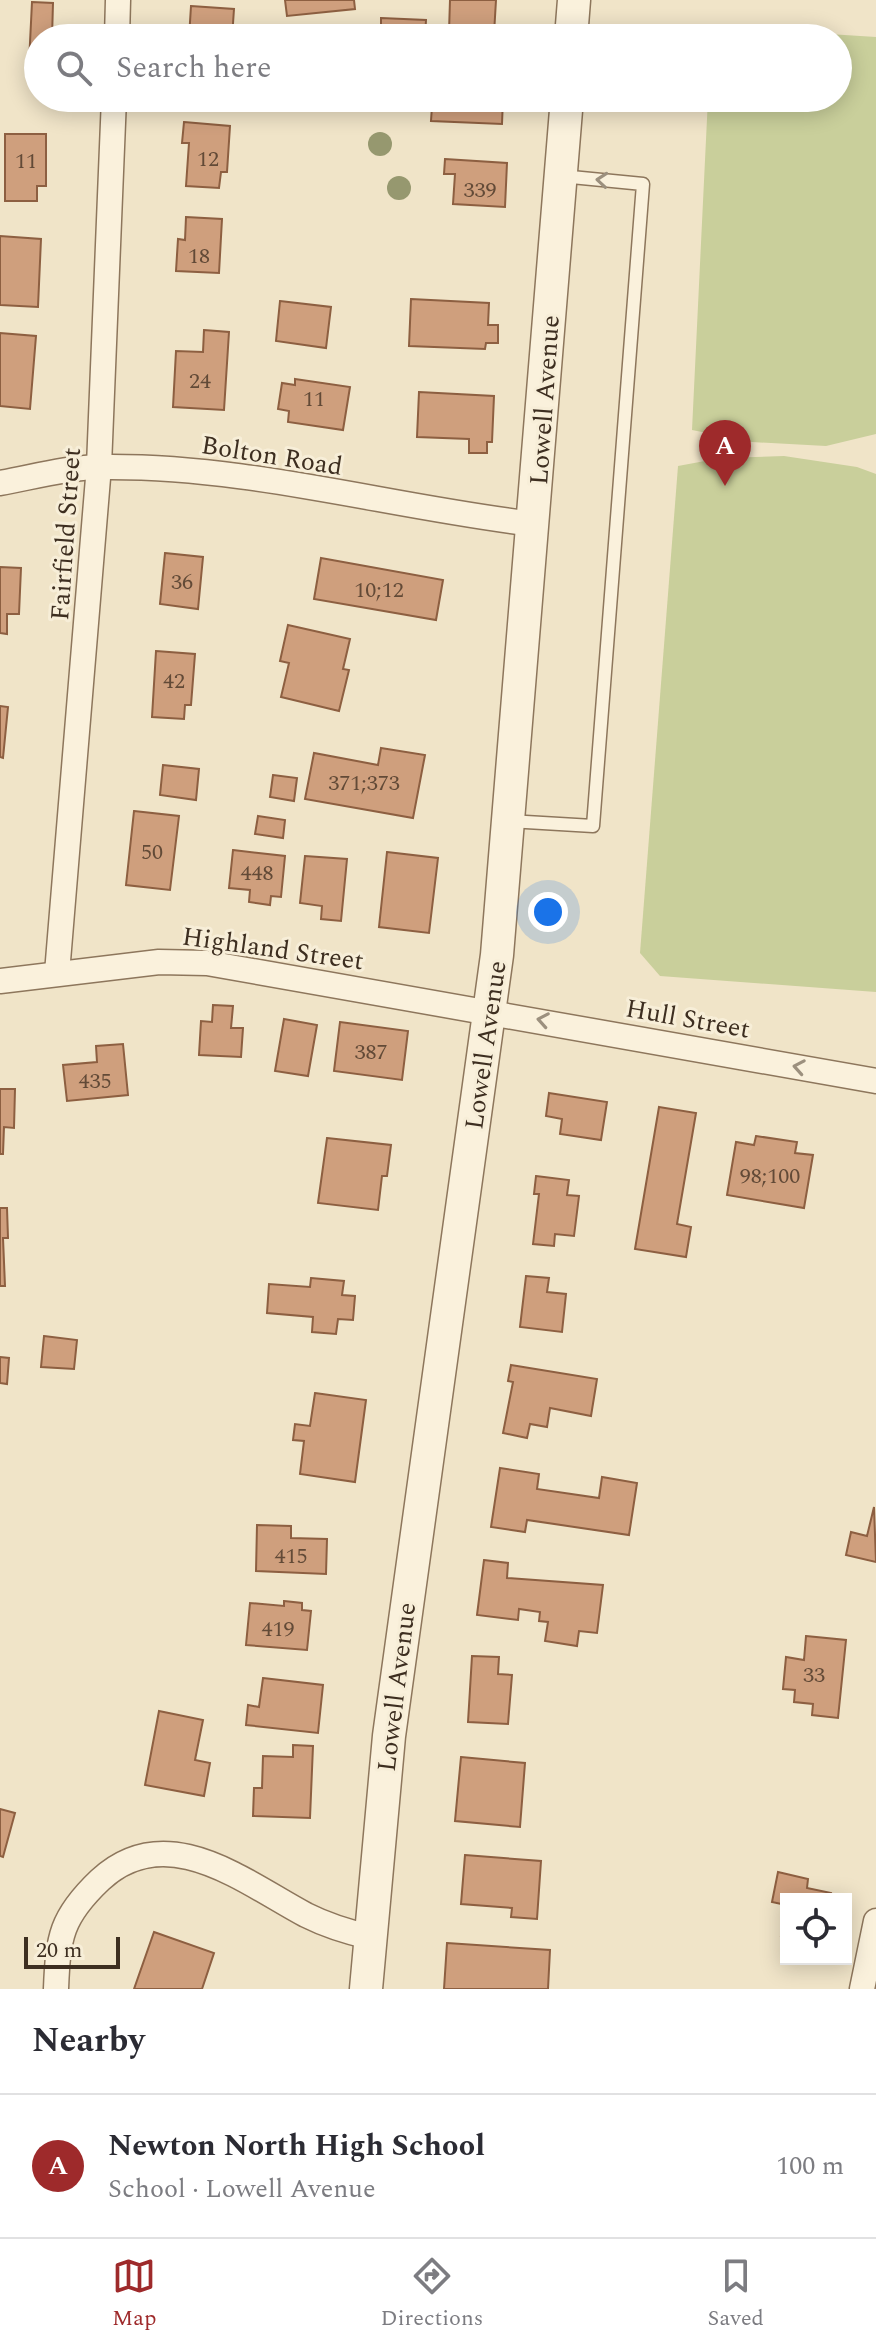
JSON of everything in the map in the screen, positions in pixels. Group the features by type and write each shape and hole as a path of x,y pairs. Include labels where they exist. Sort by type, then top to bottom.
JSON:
{"street":[{"path":"117,24 118,0"},
{"path":"572,24 574,0"},
{"name":"Fairfield Street","path":"57,973 99,466 113,112"},
{"name":"Lowell Avenue","path":"366,1989 402,1634 490,1011 509,821 566,112"},
{"name":"Bolton Road","path":"0,483 99,466 214,471 534,524"},
{"name":"Highland Street","path":"0,981 159,962 207,963 490,1011"},
{"name":"Hull Street","path":"490,1011 876,1081"},
{"path":"56,1989 58,1945 65,1920 74,1905 108,1872 148,1857 188,1857 214,1862 310,1917 370,1937"},
{"path":"862,1989 876,1921"}],"lane":[{"path":"509,821 593,826 643,184 561,176"}],"green space":[{"path":"852,35 876,37 876,434 826,446 752,442 692,430 707,112 852,112"},
{"path":"784,456 857,467 876,474 876,992 660,976 640,953 678,466 721,458"}],"building":[{"path":"285,0 354,0 355,9 287,16"},
{"path":"450,0 496,0 495,24 449,24"},
{"path":"32,2 53,3 52,24 31,24"},
{"path":"191,6 234,9 233,24 190,24"},
{"path":"381,18 426,20 426,24 381,24"},
{"path":"432,112 502,112 502,124 431,121"},
{"path":"184,122 230,126 227,172 221,172 219,188 186,186 189,143 182,143"},
{"path":"5,134 46,134 46,186 37,186 37,201 5,201"},
{"path":"445,159 507,163 505,207 453,204 455,174 444,174"},
{"path":"186,217 222,219 219,273 176,271 178,239 185,240"},
{"path":"0,236 41,239 38,307 0,305"},
{"path":"411,299 489,303 488,325 498,325 498,343 486,343 485,349 409,346"},
{"path":"280,301 331,307 326,348 276,341"},
{"path":"204,330 229,332 224,410 173,407 176,351 203,352"},
{"path":"0,333 36,336 30,409 0,406"},
{"path":"295,379 350,387 343,430 288,422 289,411 278,409 282,383 295,385"},
{"path":"419,392 494,396 492,442 487,442 487,453 469,453 469,439 417,437"},
{"path":"165,553 203,557 198,609 160,604"},
{"path":"321,558 443,580 436,620 314,599"},
{"path":"0,567 21,568 19,614 7,614 7,634 0,633"},
{"path":"288,625 350,639 343,669 349,670 339,711 281,697 289,663 280,661"},
{"path":"156,651 195,654 191,705 185,705 184,719 152,717"},
{"path":"0,706 8,707 3,758 0,757"},
{"path":"381,748 425,755 413,818 305,799 314,753 378,765"},
{"path":"163,765 199,769 196,800 160,795"},
{"path":"273,775 297,778 294,801 270,797"},
{"path":"134,811 179,816 170,890 126,885"},
{"path":"258,816 285,820 283,838 255,834"},
{"path":"233,850 285,856 281,897 271,896 270,905 249,902 250,890 229,888"},
{"path":"387,852 438,858 429,933 379,927"},
{"path":"305,856 347,859 341,921 321,919 322,906 300,903"},
{"path":"213,1005 233,1006 231,1028 243,1028 241,1057 199,1055 201,1021 212,1022"},
{"path":"284,1019 317,1025 308,1076 275,1071"},
{"path":"340,1022 408,1031 402,1080 334,1071"},
{"path":"123,1044 128,1095 67,1101 63,1065 97,1062 96,1046"},
{"path":"0,1089 15,1089 14,1128 4,1127 3,1154 0,1154"},
{"path":"549,1093 607,1102 601,1140 560,1134 562,1119 546,1116"},
{"path":"659,1107 696,1113 677,1224 691,1227 686,1257 635,1249"},
{"path":"756,1136 797,1142 795,1153 813,1155 804,1208 727,1195 736,1142 754,1145"},
{"path":"327,1138 391,1145 387,1176 382,1176 378,1210 318,1203"},
{"path":"536,1176 569,1180 567,1195 579,1196 574,1236 555,1234 554,1246 533,1244 539,1194 534,1194"},
{"path":"0,1208 7,1208 8,1238 3,1238 5,1286 0,1286"},
{"path":"526,1276 549,1278 547,1292 566,1294 562,1332 520,1327"},
{"path":"311,1278 344,1281 342,1295 355,1296 353,1320 338,1319 336,1334 312,1332 313,1317 267,1313 269,1284 310,1287"},
{"path":"44,1336 77,1340 74,1369 41,1367"},
{"path":"0,1357 9,1358 7,1384 0,1383"},
{"path":"511,1365 597,1379 591,1416 550,1408 547,1427 530,1424 527,1438 503,1433 513,1382 508,1381"},
{"path":"315,1393 366,1400 355,1482 300,1474 304,1441 293,1440 295,1424 310,1426"},
{"path":"500,1468 539,1474 537,1489 599,1498 602,1477 637,1483 629,1535 527,1520 525,1532 491,1527"},
{"path":"874,1507 876,1562 846,1555 851,1532 867,1536"},
{"path":"257,1525 291,1526 291,1538 327,1539 326,1574 256,1571"},
{"path":"484,1560 508,1563 507,1578 603,1585 597,1633 579,1631 577,1646 545,1641 548,1622 539,1621 540,1612 519,1609 518,1620 477,1615"},
{"path":"284,1601 302,1603 302,1610 311,1611 307,1650 246,1645 250,1603 284,1606"},
{"path":"806,1636 846,1640 838,1718 812,1715 813,1704 794,1702 795,1690 783,1689 786,1657 804,1660"},
{"path":"472,1656 499,1657 498,1674 512,1675 508,1724 468,1722"},
{"path":"263,1678 323,1685 318,1733 246,1725 248,1705 259,1707"},
{"path":"159,1711 203,1720 195,1760 210,1763 204,1796 145,1785"},
{"path":"293,1745 313,1746 310,1818 253,1816 254,1788 262,1788 263,1756 293,1757"},
{"path":"461,1757 525,1763 520,1827 455,1821"},
{"path":"0,1809 15,1813 3,1857 0,1856"},
{"path":"465,1855 541,1861 537,1919 511,1917 512,1908 461,1904"},
{"path":"778,1872 808,1879 807,1888 831,1893 780,1893 780,1904 772,1902"},
{"path":"154,1932 214,1953 202,1989 134,1989"},
{"path":"447,1943 550,1950 548,1989 444,1989"}],"place":[{"name":"Newton North High School","path":"725,486"}]}
